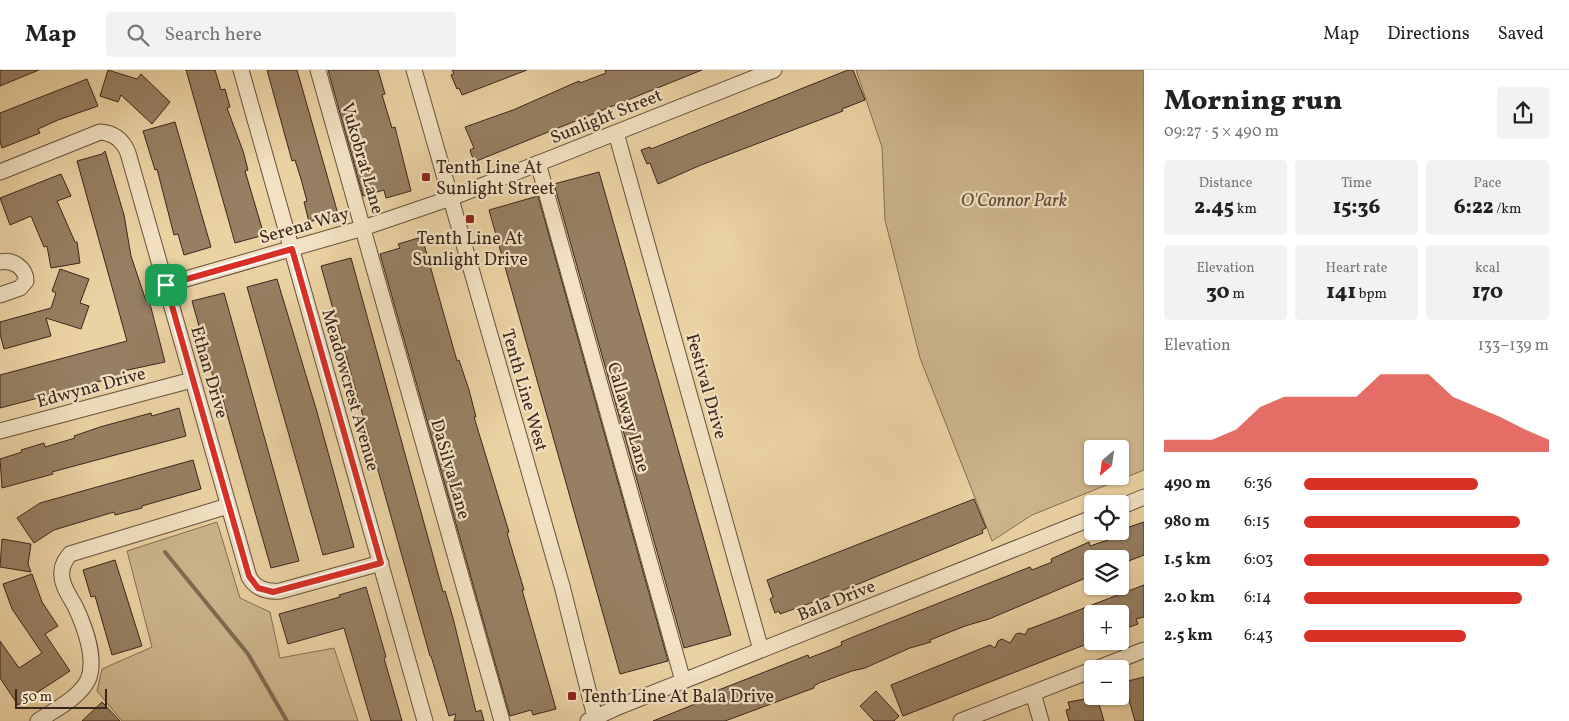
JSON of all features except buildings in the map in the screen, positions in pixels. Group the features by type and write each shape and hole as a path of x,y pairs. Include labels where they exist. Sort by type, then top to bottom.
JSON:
{"street":[{"name":"Meadowcrest Avenue","path":"241,70 425,721"},
{"name":"Vukobrat Lane","path":"318,70 363,228"},
{"name":"Tenth Line West","path":"414,70 562,586 593,720"},
{"name":"Sunlight Street","path":"451,198 774,70"},
{"name":"Ethan Drive","path":"0,172 95,133 104,132 117,138 128,152 228,506 249,576 253,583 265,591 280,591 381,563"},
{"name":"Festival Drive","path":"616,132 761,650"},
{"name":"Callaway Lane","path":"538,163 683,681"},
{"name":"Serena Way","path":"166,285 363,228 451,198"},
{"name":"DaSilva Lane","path":"363,228 502,721"},
{"path":"0,295 20,288 26,281 26,274 22,267 2,257"},
{"name":"Edwyna Drive","path":"0,431 192,380"},
{"path":"1129,504 1144,498"},
{"path":"38,721 79,691 87,681 90,672 89,649 85,634 62,576 63,565 70,554 228,506"},
{"name":"Bala Drive","path":"593,720 683,681 1084,521"},
{"path":"1119,660 1144,650"},
{"path":"961,721 1084,673"},
{"path":"1033,693 1041,721"}],"green space":[{"name":"O'Connor Park","path":"856,70 1144,70 1144,470 1129,476 1129,440 1084,440 1084,485 1107,485 1032,515 992,541 920,358 885,220 882,147"},
{"path":"217,522 240,598 270,612 280,658 334,648 358,721 122,721 97,691 102,669 152,647 127,551"}],"waterway":[{"path":"165,552 248,654 287,721"}],"place":[{"name":"Tenth Line At Sunlight Street","path":"426,177"},
{"name":"Tenth Line At Sunlight Drive","path":"470,219"},
{"name":"Tenth Line At Bala Drive","path":"572,696"}],"route":[{"path":"292,249 381,563 280,591 265,591 253,583 249,576 228,506 166,285 292,249"}]}
